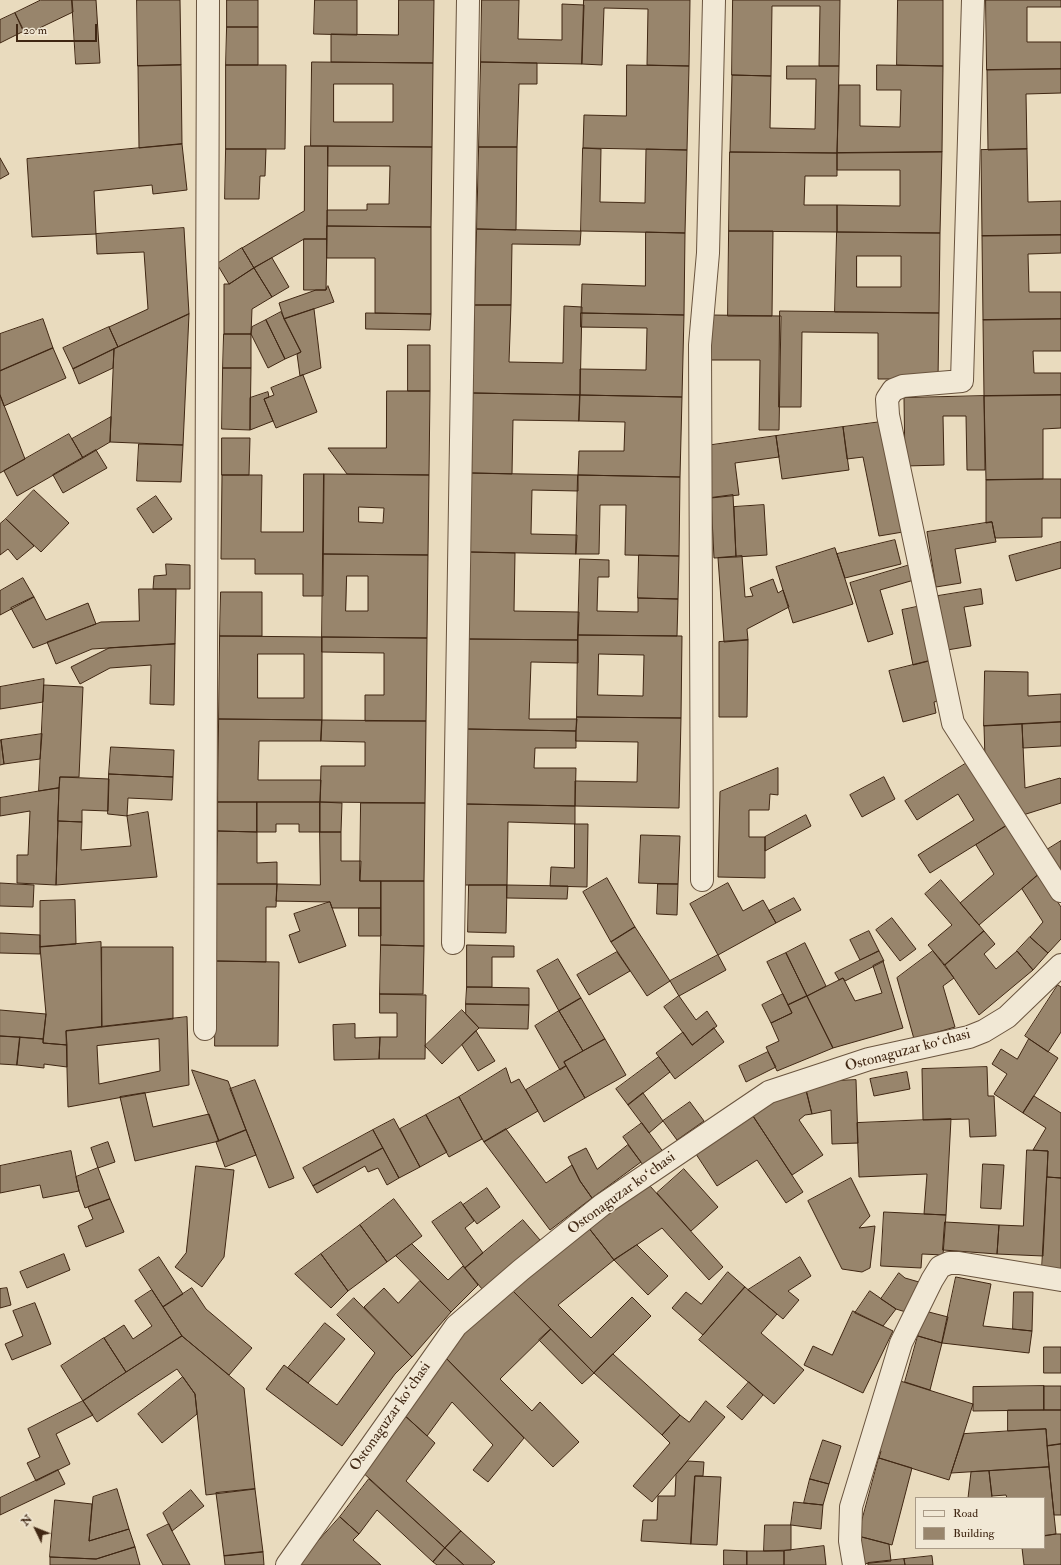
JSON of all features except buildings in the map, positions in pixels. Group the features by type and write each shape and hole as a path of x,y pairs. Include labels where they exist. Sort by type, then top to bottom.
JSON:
{"street":[{"path":"205,1029 208,0"},
{"path":"453,943 468,0"},
{"path":"702,880 700,345 708,254 714,0"},
{"path":"973,0 962,381 903,386 893,390 887,399 888,415 953,723 1061,891"},
{"name":"Ostonaguzar koʻchasi","path":"287,1565 456,1326 521,1270 602,1205 770,1092 869,1059 969,1037 984,1031 1007,1017 1061,965"},
{"path":"854,1565 850,1541 851,1507 901,1343 940,1267 949,1263 959,1263 1061,1280"}]}
